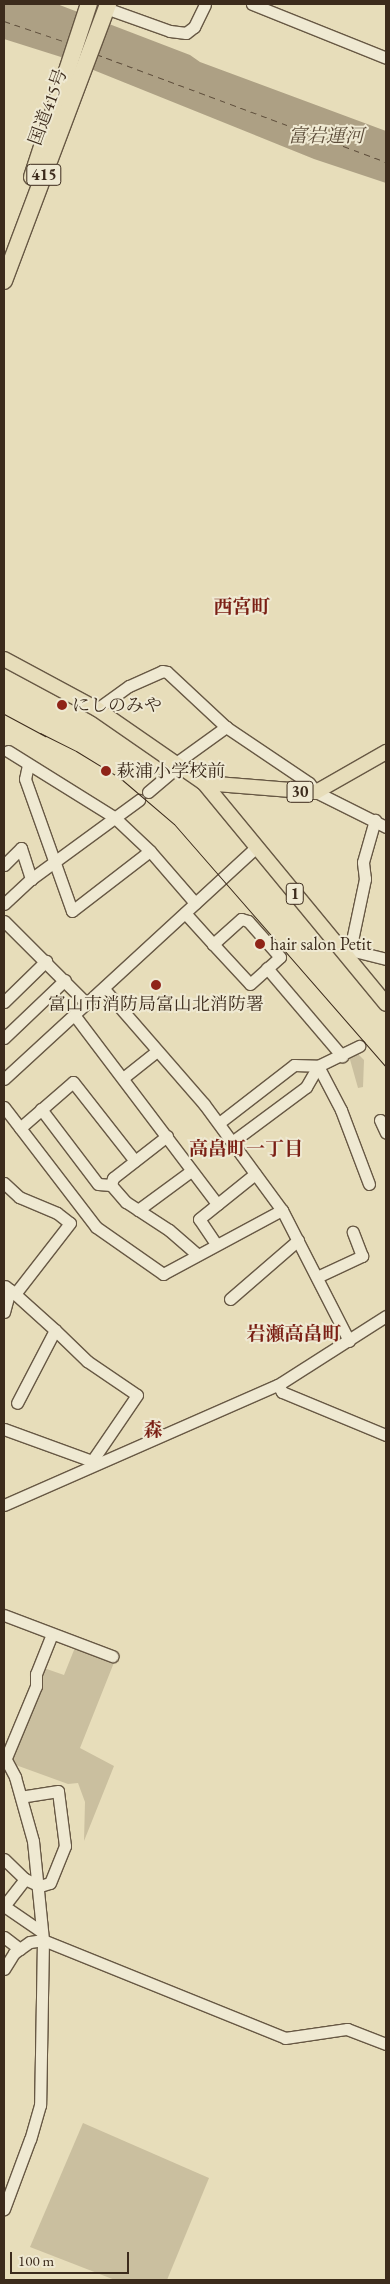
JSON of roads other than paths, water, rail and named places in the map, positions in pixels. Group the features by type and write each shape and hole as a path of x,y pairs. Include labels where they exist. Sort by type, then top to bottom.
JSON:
{"highway":[{"name":"国道415号","path":"4,256 75,66 100,8"},
{"name":"国道415号","path":"4,281 75,66"}],"main road":[{"name":"1","path":"4,659 97,709 204,783 256,848 346,951 386,1004"},
{"name":"30","path":"204,783 316,792 386,752"}],"street":[{"path":"100,8 170,31 186,32 194,27 205,4"},
{"path":"252,4 386,58"},
{"path":"97,709 119,691 162,671 167,672 226,727 309,783 316,792 376,820 386,827"},
{"path":"4,904 31,879 144,796 178,764 226,727"},
{"path":"8,751 114,817 150,851 195,903"},
{"path":"28,765 25,779 56,861 72,912 150,851"},
{"path":"376,820 363,862 365,880 346,951 386,959"},
{"path":"4,865 22,848 31,879"},
{"path":"4,1079 75,1016 256,848"},
{"path":"184,913 250,984 280,957 248,921 241,920 213,944"},
{"path":"4,921 87,1004"},
{"path":"4,1002 46,961"},
{"path":"268,968 342,1056"},
{"path":"4,1038 65,980"},
{"path":"104,989 218,1123 282,1210 349,1341"},
{"path":"75,1016 217,1204"},
{"path":"218,1123 294,1065 318,1066 342,1056 359,1046"},
{"path":"123,1078 157,1052"},
{"path":"232,1142 306,1087 318,1066"},
{"path":"318,1066 341,1110 369,1184"},
{"path":"20,1128 73,1082 135,1161"},
{"path":"4,1107 96,1227 163,1274 197,1254 282,1210"},
{"path":"41,1109 98,1184 111,1185 138,1210 169,1230 197,1254"},
{"path":"380,1120 386,1133"},
{"path":"111,1185 113,1178 167,1136"},
{"path":"138,1210 192,1171"},
{"path":"216,1244 199,1218 255,1174"},
{"path":"4,1183 19,1197 70,1222 9,1290 4,1312"},
{"path":"317,1277 362,1256 353,1232"},
{"path":"230,1299 298,1240"},
{"path":"9,1290 87,1361 137,1395 93,1463"},
{"path":"4,1504 93,1463 278,1385 386,1316"},
{"path":"17,1403 55,1330"},
{"path":"278,1385 282,1392 386,1435"},
{"path":"4,1429 93,1463"},
{"path":"4,1615 112,1656"},
{"path":"4,2209 30,2140 40,2105 42,1936 40,1886 33,1841 22,1798 5,1757 36,1686 36,1674 52,1634"},
{"path":"4,1859 24,1879 40,1886 50,1884 65,1846 58,1791 22,1798"},
{"path":"24,1879 4,1906 42,1936 285,2038 347,2029 386,2044"},
{"path":"4,1969 17,1951 42,1936"},
{"path":"4,1937 17,1951"},
{"path":"4,1945 17,1951"}],"water":[{"name":"富岩運河","path":"4,4 57,4 190,55 200,62 386,131 386,183 314,159 61,57 4,39"}],"tram line":[{"path":"4,714 45,736"},
{"path":"40,733 76,751 120,778 174,824 386,1067"}],"place":[{"name":"にしのみや","path":"62,705"},
{"name":"萩浦小学校前","path":"106,771"},
{"name":"hair salon Petit","path":"260,944"},
{"name":"富山市消防局富山北消防署","path":"156,985"}],"district":[{"name":"西宮町","path":"242,607"},
{"name":"高畠町一丁目","path":"246,1149"},
{"name":"岩瀬高畠町","path":"294,1334"},
{"name":"森","path":"153,1430"}]}
